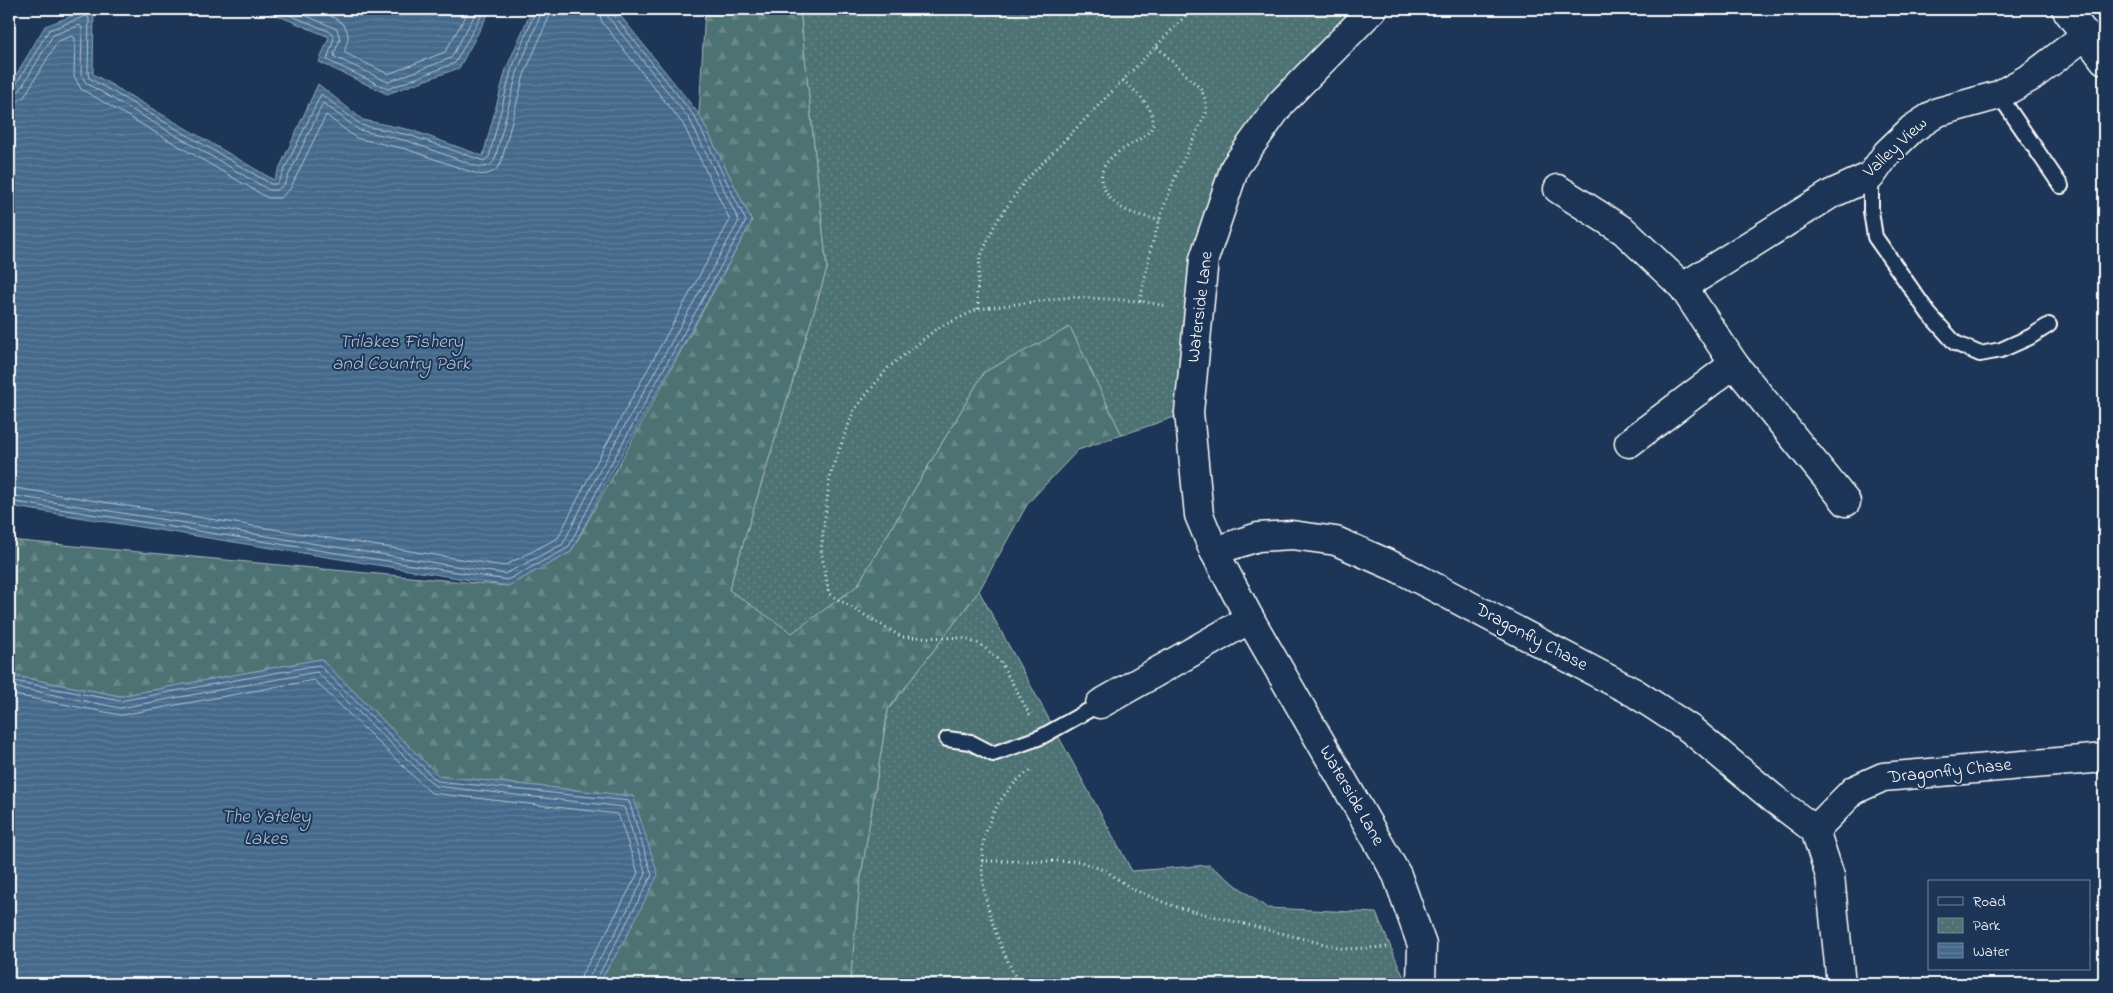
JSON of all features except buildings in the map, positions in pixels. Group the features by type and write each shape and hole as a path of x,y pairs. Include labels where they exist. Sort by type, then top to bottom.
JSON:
{"street":[{"name":"Waterside Lane","path":"1373,9 1281,103 1235,167 1204,259 1189,412 1199,515 1214,551 1250,619 1397,876 1422,945 1421,984"},
{"path":"2066,9 2104,60"},
{"name":"Valley View","path":"1683,287 1831,194 1871,176 1887,153 1912,129 1938,112 1999,95 2031,77 2086,35"},
{"path":"1558,189 1624,231 1683,287 1734,364 1846,502"},
{"path":"1629,443 1734,364"},
{"name":"Dragonfly Chase","path":"1214,551 1258,537 1292,535 1336,541 1400,569 1636,693 1690,729 1774,799 1815,830 1854,790 1883,777 2104,758"},
{"path":"1100,704 1250,619"},
{"path":"1815,830 1830,876 1840,984"}],"lane":[{"path":"1999,95 2061,186"},
{"path":"1871,176 1871,211 1875,237 1929,314 1955,343 1980,354 2001,350 2030,337 2049,325"},
{"path":"947,739 970,742 993,754 1041,737 1100,704"}],"path":[{"path":"978,309 977,294 980,258 995,224 1024,182 1192,9"},
{"path":"1140,300 1151,248 1160,220 1176,175 1206,113 1206,101 1202,90 1156,46"},
{"path":"1123,80 1150,109 1153,122 1151,130 1146,135 1117,152 1107,163 1103,175 1104,187 1116,205 1128,212 1160,220"},
{"path":"1019,984 1000,948 983,892 982,851 993,811 1018,778 1052,758 1000,661 980,644 962,638 902,637 829,594 821,550 830,475 854,410 888,368 936,329 978,309 1071,297 1140,300 1199,313"},
{"path":"982,861 1079,860 1106,871 1132,889 1173,906 1344,949 1422,945"}],"green space":[{"path":"705,9 800,9 827,269 729,590 857,586 984,372 1070,326 1122,435 1078,450 1028,503 979,591 888,710 860,883 850,984 598,984 623,943 633,796 439,776 321,659 120,696 9,675 9,540 508,586 571,552 752,221 699,114"},
{"path":"800,9 1373,9 1235,167 1189,412 1122,435 1070,327 984,372 857,586 792,633 729,590 827,269"},
{"path":"979,591 1132,871 1209,865 1267,908 1376,913 1404,978 1396,984 1215,984 1210,981 1206,984 850,984 860,883 888,710"}],"water":[{"name":"Trilakes Fishery and Country Park","path":"94,9 93,74 274,180 318,84 363,120 411,130 483,156 506,69 532,9 615,9 699,114 752,221 610,476 571,552 508,586 9,506 9,87 45,26"},
{"path":"262,9 491,9 459,68 387,94 319,62 329,37"},
{"name":"The Yateley Lakes","path":"321,659 439,776 633,796 658,875 623,943 598,984 9,984 9,675 120,696"}]}
